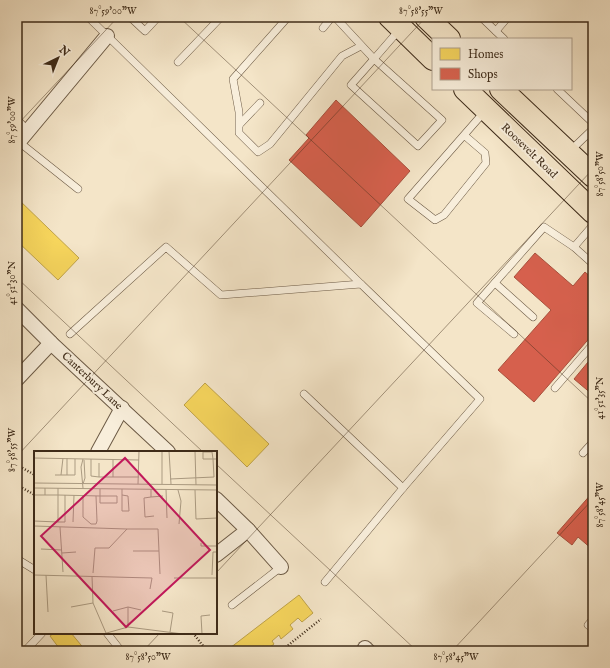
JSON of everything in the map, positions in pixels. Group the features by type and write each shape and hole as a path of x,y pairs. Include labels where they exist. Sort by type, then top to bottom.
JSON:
{"main road":[{"path":"426,17 448,38"},
{"path":"395,22 432,57"},
{"name":"Roosevelt Road","path":"466,90 593,212"},
{"path":"502,90 593,176"}],"street":[{"path":"21,139 107,36"},
{"name":"Canterbury Lane","path":"17,309 51,343 167,451"},
{"path":"17,379 51,343"},
{"path":"99,451 122,408"},
{"path":"217,500 248,530 281,567"},
{"path":"217,554 248,530"}],"lane":[{"path":"88,17 480,399 324,582"},
{"path":"130,17 144,31 158,17"},
{"path":"178,62 221,17"},
{"path":"288,17 233,79 240,124 239,133 258,152 270,144 342,56 361,46"},
{"path":"323,28 333,17 374,59 442,120 418,146 351,85 374,59 395,22"},
{"path":"481,17 503,38"},
{"path":"496,31 508,17"},
{"path":"558,90 593,123"},
{"path":"240,124 260,103"},
{"path":"464,135 485,154 486,163 444,215 435,220 408,199 486,109"},
{"path":"17,120 21,139 78,189"},
{"path":"568,153 593,128"},
{"path":"574,247 593,225"},
{"path":"514,334 477,303 544,227 574,247 593,264"},
{"path":"70,334 166,247 221,295 361,284"},
{"path":"495,283 533,317"},
{"path":"555,388 593,344"},
{"path":"304,394 403,488"},
{"path":"583,454 593,442"},
{"path":"17,559 34,569"},
{"path":"232,606 281,567"},
{"path":"593,620 588,625 593,629"},
{"path":"26,651 41,634"},
{"path":"108,634 121,651"}],"path":[{"path":"17,465 34,474"},
{"path":"17,485 34,494"},
{"path":"281,651 321,619"},
{"path":"194,634 207,651"}],"building: Homes":[{"path":"17,198 79,258 58,280 17,241"},
{"path":"205,383 269,444 247,467 184,405"},
{"path":"299,595 313,613 302,622 298,618 290,625 293,629 281,639 279,635 272,641 274,644 265,651 261,651 259,649 256,651 232,651 230,648"},
{"path":"53,634 72,634 86,651 56,651 59,648 50,636"}],"building: Shops":[{"path":"336,100 410,171 361,227 289,160 309,138 306,135"},
{"path":"535,253 573,286 585,272 593,279 593,334 534,402 498,370 551,310 514,277"},
{"path":"593,356 593,395 574,379"},
{"path":"593,492 593,550 578,537 572,545 557,533"}]}
